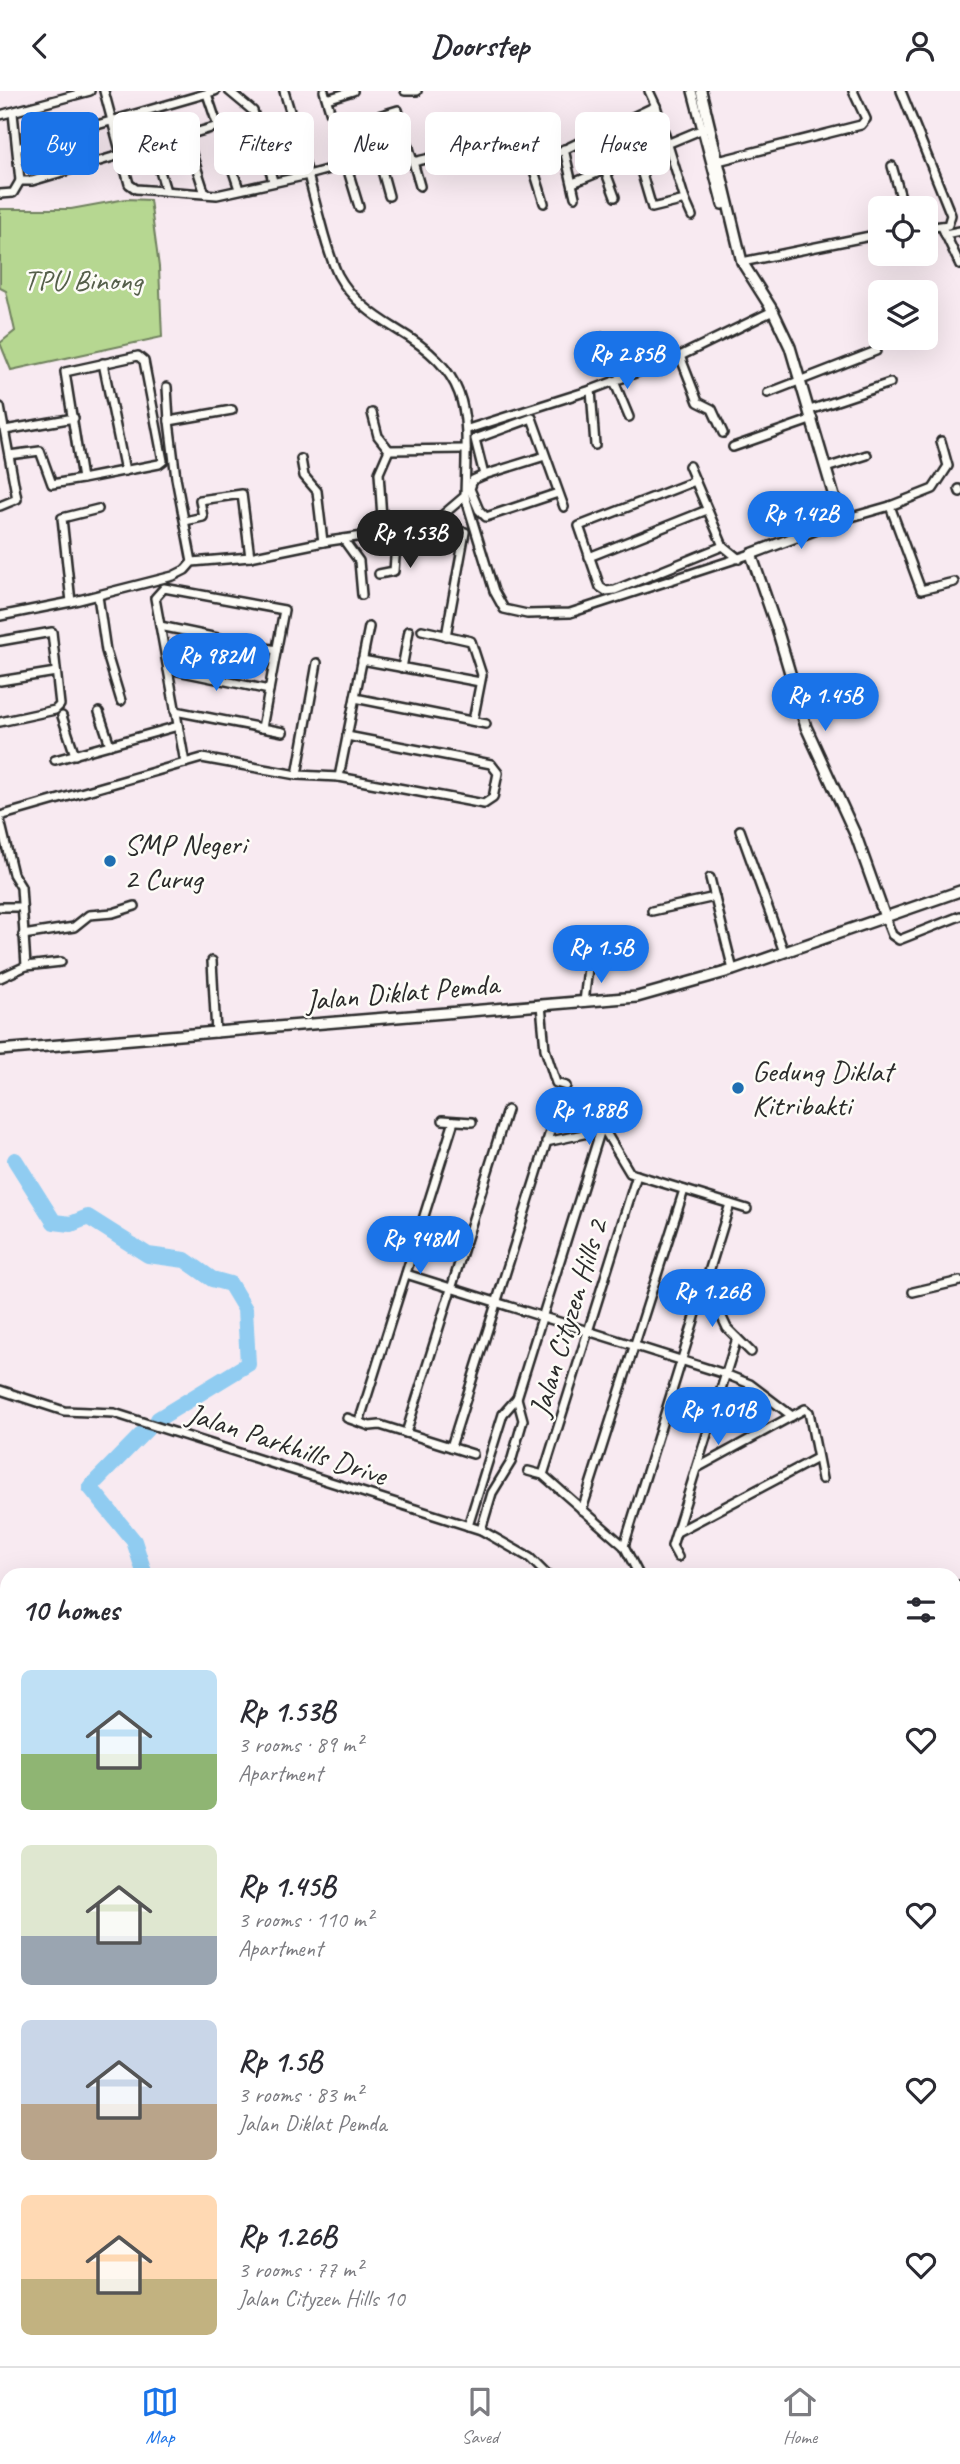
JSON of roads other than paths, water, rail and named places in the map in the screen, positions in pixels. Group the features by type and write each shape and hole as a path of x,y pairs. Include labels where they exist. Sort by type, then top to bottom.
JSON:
{"street":[{"path":"0,115 90,91"},
{"path":"104,91 113,125"},
{"path":"229,91 250,105 253,112"},
{"path":"284,91 290,112"},
{"path":"330,112 325,95 354,91"},
{"path":"405,91 418,91"},
{"path":"649,91 658,112"},
{"path":"692,91 722,205"},
{"path":"701,91 742,262 773,311 801,380 841,520"},
{"path":"718,161 862,125 866,119 853,91"},
{"path":"901,91 951,215 952,220 944,230"},
{"path":"17,148 211,93 215,112"},
{"path":"561,150 656,106"},
{"path":"0,194 13,193 20,181 13,113"},
{"path":"670,141 703,129"},
{"path":"564,149 575,197"},
{"path":"670,149 691,216"},
{"path":"411,154 420,186"},
{"path":"20,181 32,181 113,156"},
{"path":"413,162 425,159"},
{"path":"892,166 901,196"},
{"path":"128,175 132,188 217,195 308,175 339,277 368,312 426,347 449,372 461,399 484,475"},
{"path":"161,175 166,191"},
{"path":"199,175 205,194"},
{"path":"234,175 239,189"},
{"path":"271,175 273,181"},
{"path":"349,175 359,207"},
{"path":"383,175 389,196"},
{"path":"535,175 544,203"},
{"path":"573,183 593,175"},
{"path":"607,175 615,197"},
{"path":"641,175 650,207 685,200"},
{"path":"938,229 960,231"},
{"path":"944,230 960,265"},
{"path":"742,262 868,236"},
{"path":"470,435 680,356 773,311"},
{"path":"604,337 629,417"},
{"path":"768,393 876,351"},
{"path":"9,455 40,451 52,484 82,479 125,471 162,463 164,458 144,359 139,356 65,372 82,479"},
{"path":"680,356 698,402 712,409 723,433"},
{"path":"103,363 125,471"},
{"path":"733,447 890,383"},
{"path":"167,387 169,421 192,562"},
{"path":"591,390 595,445"},
{"path":"0,407 17,499 0,506"},
{"path":"169,421 232,410"},
{"path":"372,413 378,436 389,450"},
{"path":"5,431 74,418"},
{"path":"470,435 531,418 564,507"},
{"path":"470,435 466,449 465,496 494,591 504,609 527,614 570,613 739,559 933,489 936,479 948,466 941,441"},
{"path":"389,450 466,449"},
{"path":"383,533 379,473 389,450"},
{"path":"826,468 867,455"},
{"path":"545,456 484,475 473,480 470,489 479,510 486,517 558,493"},
{"path":"301,459 304,476 317,491 323,542"},
{"path":"689,466 723,546 736,553 739,559"},
{"path":"695,481 580,525 578,528 600,587 606,591 723,546"},
{"path":"185,521 203,517 200,500 242,494 250,557"},
{"path":"0,615 71,603 173,576 185,570 192,562 250,557 430,524 465,496"},
{"path":"890,506 921,590 954,582"},
{"path":"71,603 62,518 98,509"},
{"path":"589,557 707,510"},
{"path":"379,574 394,571 397,531"},
{"path":"446,636 465,532"},
{"path":"343,539 359,561 362,595"},
{"path":"751,554 806,727 856,836 892,935 900,940 960,916"},
{"path":"185,763 155,598 164,588 284,610 262,728"},
{"path":"98,596 106,652 121,701"},
{"path":"160,626 276,650"},
{"path":"338,777 369,627"},
{"path":"422,630 471,641 482,675 473,721"},
{"path":"402,668 410,631"},
{"path":"0,641 52,632 60,705 57,709 0,722"},
{"path":"362,660 480,682"},
{"path":"297,775 317,663"},
{"path":"168,669 269,690"},
{"path":"0,681 56,672"},
{"path":"355,698 486,724"},
{"path":"175,711 283,732"},
{"path":"99,712 110,745"},
{"path":"62,716 75,755"},
{"path":"55,760 178,726"},
{"path":"26,966 21,887 13,874 0,818 185,763 213,758 297,775 338,777 484,804 493,798 498,773 491,764 347,736"},
{"path":"740,830 784,952"},
{"path":"710,878 733,970"},
{"name":"Jalan Diklat Pemda","path":"0,1050 637,997 733,970 960,891"},
{"path":"652,911 715,897"},
{"path":"23,935 74,926 89,915 135,906"},
{"path":"0,907 21,907"},
{"path":"212,961 216,1033"},
{"path":"0,978 26,966 61,962"},
{"path":"584,1002 588,968"},
{"path":"541,1005 550,1067 556,1083 566,1086"},
{"path":"406,1433 507,1110"},
{"path":"546,1142 593,1132 615,1117"},
{"path":"443,1120 472,1122"},
{"path":"359,1422 454,1121"},
{"path":"451,1447 553,1122"},
{"path":"602,1125 629,1173 747,1209"},
{"path":"468,1526 503,1414 517,1398 602,1125"},
{"name":"Jalan Cityzen Hills 2","path":"543,1475 637,1175"},
{"path":"582,1510 684,1189"},
{"path":"624,1546 730,1203"},
{"path":"406,1273 725,1374 750,1384 792,1416"},
{"path":"913,1292 960,1281"},
{"path":"705,1282 727,1328 751,1352"},
{"path":"678,1557 672,1546 737,1338"},
{"name":"Jalan Parkhills Drive","path":"0,1390 64,1411 114,1413 481,1530 530,1559 540,1568"},
{"path":"481,1530 492,1493 511,1461 523,1420 517,1398"},
{"path":"696,1468 805,1409 809,1412 822,1479"},
{"path":"347,1418 380,1425 474,1454"},
{"path":"677,1532 817,1458"},
{"path":"528,1471 543,1475 624,1546 635,1568"}],"waterway":[{"path":"15,1160 54,1222 71,1224 88,1217 148,1255 185,1260 212,1279 230,1284 245,1309 248,1364 158,1419"},
{"path":"143,1568 134,1541 90,1487 147,1429"}],"place":[{"name":"SMP Negeri 2 Curug","path":"110,861"},
{"name":"Gedung Diklat Kitribakti","path":"738,1088"}],"park label":[{"name":"TPU Binong","path":"83,280"}]}
